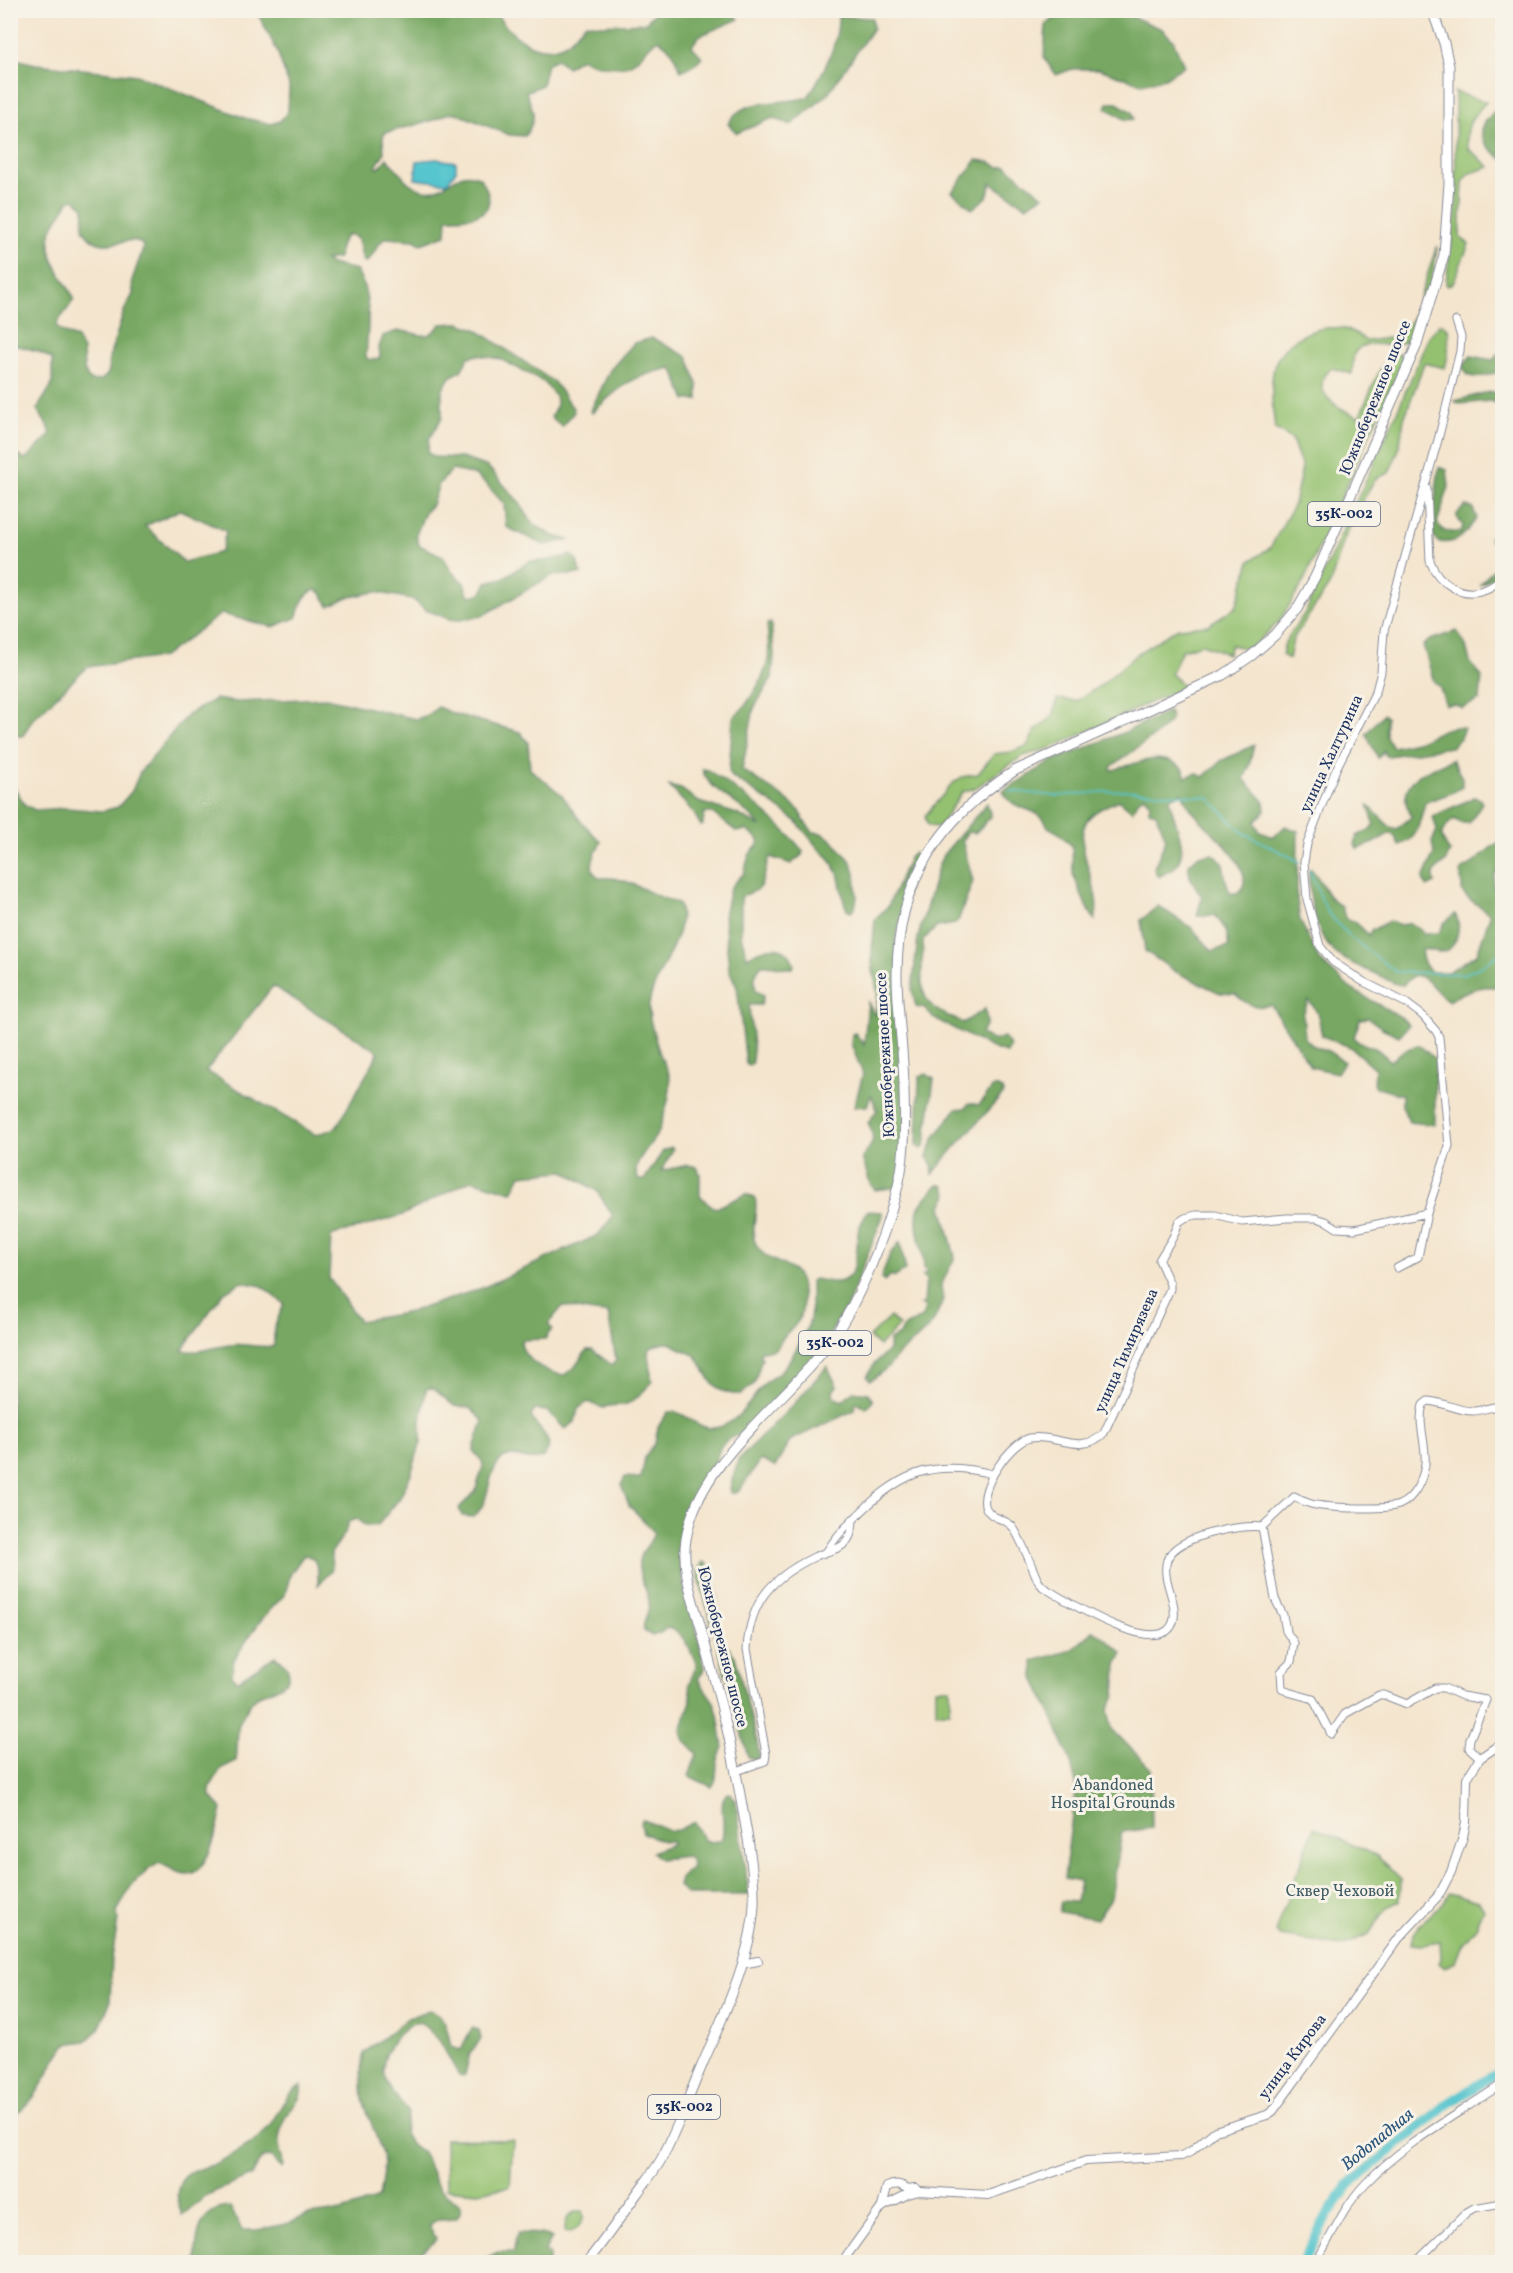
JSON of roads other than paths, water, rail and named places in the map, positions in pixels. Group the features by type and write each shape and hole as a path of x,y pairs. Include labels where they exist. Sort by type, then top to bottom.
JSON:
{"highway":[{"name":"Южнобережное шоссе","path":"593,2262 668,2159 726,2022 747,1963 758,1914 758,1874 741,1769 694,1580 690,1546 701,1505 720,1471 822,1359 849,1321 872,1277 901,1199 910,1154 910,1079 903,951 911,906 922,870 950,829 973,804 1016,770 1223,675 1251,656 1275,635 1297,609 1315,577 1416,347 1444,255 1448,199 1449,66 1444,43 1432,10"},
{"name":"Южнобережное шоссе","path":"587,2262 663,2157 723,2014 750,1935 754,1905 753,1865 741,1769 688,1579 684,1546 695,1504 714,1470 830,1341 863,1282 895,1199 903,1168 906,1142 897,977 898,936 906,902 919,869 949,825 977,797 1019,772 1226,678 1279,637 1299,612 1343,525 1421,342 1446,263 1451,236 1455,163 1452,58 1437,10"}],"main road":[{"path":"1480,1758 1503,1743"},
{"name":"улица Кирова","path":"908,2191 918,2187 987,2192 1086,2160 1181,2156 1190,2152 1215,2131 1267,2115 1399,1938 1433,1903 1444,1887 1463,1837 1466,1822 1467,1778 1480,1758"},
{"path":"747,1963 758,1961"},
{"path":"842,2262 882,2207 888,2187 901,2184 908,2191 882,2207"}],"street":[{"name":"улица Халтурина","path":"1397,1268 1418,1257 1427,1213 1449,1146 1439,1037 1422,1014 1333,962 1320,946 1306,899 1304,862 1306,844 1336,769 1376,691 1381,672 1384,631 1427,481 1460,351 1461,337 1456,321"},
{"path":"1427,481 1430,561 1442,582 1463,591 1486,589 1503,579"},
{"name":"улица Тимирязева","path":"992,1473 1015,1448 1029,1438 1084,1445 1092,1443 1104,1433 1170,1289 1170,1284 1158,1260 1173,1237 1175,1228 1185,1218 1196,1215 1215,1215 1242,1222 1316,1218 1337,1228 1355,1228 1376,1226 1427,1213"},
{"path":"1262,1527 1294,1497 1313,1505 1330,1507 1398,1505 1412,1495 1422,1480 1426,1463 1421,1422 1423,1405 1428,1401 1472,1411 1496,1406 1503,1407"},
{"path":"741,1769 765,1761 766,1754 747,1649 748,1632 753,1613 771,1584 796,1566 827,1551 853,1519 888,1487 914,1474 950,1469 992,1473 984,1500 985,1508 990,1514 1013,1527 1043,1587 1102,1620 1126,1630 1149,1635 1162,1635 1169,1631 1174,1617 1165,1574 1167,1558 1184,1541 1248,1525 1262,1527"},
{"path":"1262,1527 1275,1599 1283,1615 1286,1632 1294,1643 1291,1662 1281,1672 1282,1688 1313,1699 1331,1734 1345,1714 1373,1697 1384,1695 1408,1704 1435,1688 1444,1688 1462,1696 1486,1700 1470,1739 1469,1748 1480,1758"},
{"path":"1316,2262 1349,2205 1364,2185 1424,2133 1503,2084"},
{"path":"1416,2262 1467,2212 1474,2208 1503,2203"}],"water":[{"path":"436,159 456,162 456,170 447,183 415,179 417,161"}],"waterway":[{"path":"1009,791 1056,796 1124,790 1208,797 1242,832 1300,862"},
{"path":"1309,869 1327,912 1351,938 1396,972 1464,974 1482,966 1502,952"},
{"name":"Водопадная","path":"1303,2262 1328,2214 1349,2185 1449,2103 1502,2070"}],"park label":[{"name":"Abandoned Hospital Grounds","path":"1113,1795"},
{"name":"Сквер Чеховой","path":"1340,1892"}]}
